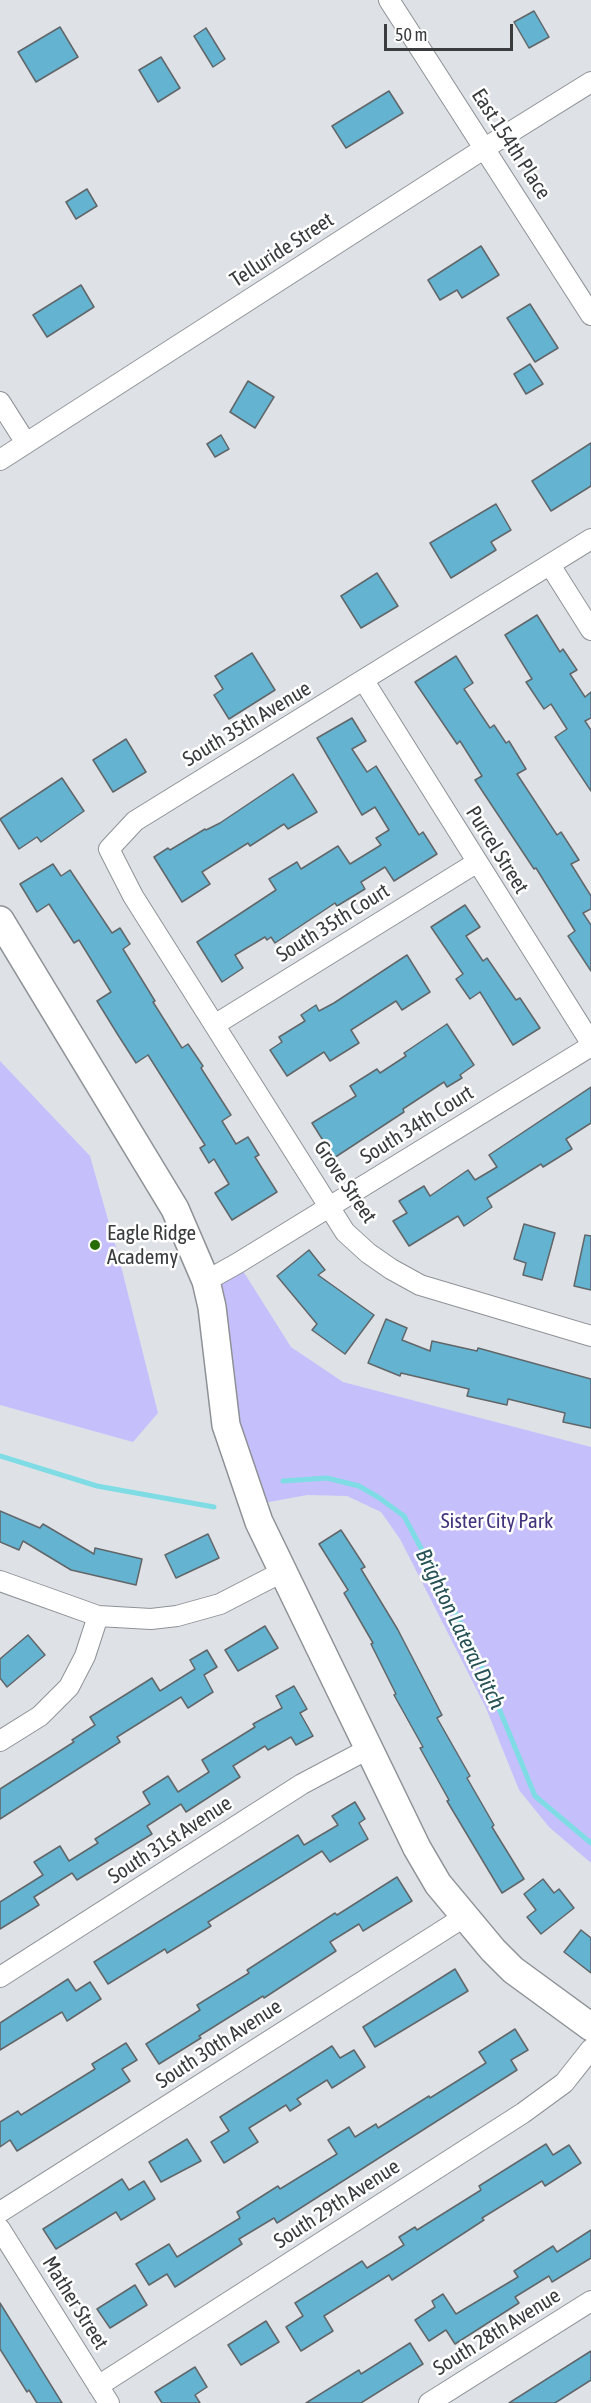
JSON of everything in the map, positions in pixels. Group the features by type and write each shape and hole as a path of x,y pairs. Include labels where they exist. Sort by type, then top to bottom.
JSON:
{"street":[{"name":"East 154th Place","path":"389,0 591,315"},
{"name":"Telluride Street","path":"0,460 591,82"},
{"path":"0,402 26,443"},
{"name":"South 35th Avenue","path":"216,1024 133,896 109,849 135,821 591,539"},
{"path":"550,565 591,630"},
{"name":"Purcel Street","path":"364,681 591,1044"},
{"name":"South 35th Court","path":"216,1024 476,863"},
{"path":"0,920 175,1209 206,1281 212,1307 226,1425 259,1522 417,1848 438,1884 464,1917 513,1970 591,2028"},
{"name":"Grove Street","path":"216,1024 329,1208 345,1232 368,1253 420,1285 591,1336"},
{"name":"South 34th Court","path":"206,1281 329,1208 591,1044"},
{"path":"0,1581 98,1616 151,1619 185,1614 220,1604 284,1571"},
{"path":"0,1741 40,1716 69,1687 85,1656 98,1616"},
{"name":"South 31st Avenue","path":"0,1977 302,1784 370,1748"},
{"name":"South 30th Avenue","path":"0,2212 464,1917"},
{"name":"South 29th Avenue","path":"98,2386 523,2113 564,2083 591,2049"},
{"name":"Mather Street","path":"0,2229 109,2403"},
{"name":"South 28th Avenue","path":"429,2403 591,2301"}],"green space":[{"path":"0,1061 90,1156 120,1262 158,1413 133,1442 0,1405"},
{"name":"Sister City Park","path":"238,1263 291,1347 343,1382 591,1447 591,1863 549,1827 519,1790 486,1708 400,1539 381,1512 347,1496 307,1495 253,1505 206,1281"}],"building":[{"path":"534,11 549,37 529,48 514,22"},
{"path":"60,27 78,57 36,82 18,52"},
{"path":"206,28 225,59 213,67 194,36"},
{"path":"161,57 180,88 158,102 139,70"},
{"path":"389,91 403,113 346,148 332,126"},
{"path":"87,189 97,206 76,219 66,202"},
{"path":"481,246 499,275 462,298 457,290 440,300 428,280"},
{"path":"81,285 94,307 47,337 33,315"},
{"path":"530,304 558,348 535,362 507,318"},
{"path":"530,364 543,384 526,394 514,374"},
{"path":"248,381 274,397 255,428 230,412"},
{"path":"221,435 229,449 215,457 207,444"},
{"path":"591,443 591,486 551,511 532,481"},
{"path":"496,504 511,530 491,542 496,550 451,578 430,543"},
{"path":"377,573 398,606 361,628 341,596"},
{"path":"537,615 560,652 563,649 577,670 570,674 585,697 591,692 591,718 585,721 591,730 591,791 555,737 567,729 551,704 544,709 526,682 532,679 505,635"},
{"path":"252,653 275,690 229,719 214,695 223,689 215,676"},
{"path":"456,656 473,683 464,689 490,728 494,725 506,743 509,741 526,769 517,774 557,835 561,832 579,860 571,864 591,896 591,909 583,913 591,925 591,971 568,936 575,931 536,868 534,869 475,780 482,776 460,741 457,744 415,682"},
{"path":"352,718 366,741 352,749 367,772 376,766 419,835 423,832 437,854 394,881 385,867 361,882 365,889 337,906 335,903 275,943 271,937 267,940 265,937 235,955 243,968 222,982 197,942 276,890 269,879 297,862 301,869 338,846 350,864 381,845 376,838 389,830 375,807 362,815 317,738"},
{"path":"126,739 146,772 113,792 93,760"},
{"path":"293,774 317,812 288,829 284,824 250,846 248,843 202,872 210,884 182,902 154,857 220,823"},
{"path":"62,778 84,811 41,842 37,837 19,849 0,819"},
{"path":"53,864 61,876 70,870 112,933 120,928 130,944 123,949 155,1001 153,1002 182,1048 188,1044 231,1115 222,1121 236,1144 248,1137 259,1155 255,1157 277,1192 232,1220 215,1193 229,1184 214,1159 209,1163 200,1148 205,1145 148,1055 136,1063 97,1001 111,992 79,940 74,943 49,904 37,912 20,884"},
{"path":"465,905 480,927 466,936 483,961 487,958 516,1000 520,998 540,1028 513,1045 480,992 470,999 456,979 463,974 431,927"},
{"path":"407,955 430,992 402,1010 396,1001 351,1030 359,1043 330,1061 324,1052 287,1076 270,1050 282,1042 279,1037 305,1021 301,1015 316,1005 319,1011 334,1003"},
{"path":"447,1024 474,1065 460,1075 462,1078 447,1087 444,1082 403,1109 404,1112 334,1158 312,1123 356,1096 350,1086 377,1069 380,1073 406,1056 404,1053"},
{"path":"591,1087 591,1123 566,1139 572,1149 543,1167 541,1164 487,1198 492,1207 464,1226 458,1216 409,1246 393,1221 407,1213 399,1201 424,1186 430,1196 468,1170 475,1180 497,1167 489,1155"},
{"path":"524,1224 555,1233 542,1280 523,1275 526,1263 514,1259"},
{"path":"585,1235 591,1236 591,1290 574,1286"},
{"path":"309,1250 325,1270 318,1275 374,1315 345,1354 312,1330 317,1324 277,1276"},
{"path":"386,1319 407,1328 402,1340 430,1351 432,1341 477,1351 478,1348 591,1379 591,1428 563,1422 565,1413 508,1399 507,1405 467,1396 469,1389 401,1373 400,1376 368,1363"},
{"path":"0,1511 40,1528 43,1524 94,1554 95,1548 142,1559 136,1585 71,1570 23,1541 19,1550 0,1542"},
{"path":"341,1530 365,1567 361,1569 398,1630 442,1715 437,1718 470,1776 467,1778 494,1825 492,1827 524,1879 502,1893 447,1801 449,1800 420,1748 423,1747 394,1695 396,1694 371,1644 373,1643 344,1593 348,1590 319,1544"},
{"path":"208,1534 219,1558 176,1578 165,1555"},
{"path":"265,1626 278,1648 238,1671 225,1650"},
{"path":"28,1635 45,1655 7,1687 0,1678 0,1659"},
{"path":"207,1650 217,1667 204,1675 213,1692 188,1708 181,1697 117,1737 120,1742 0,1819 0,1789 74,1742 72,1740 95,1725 90,1717 152,1678 160,1691 195,1669 190,1660"},
{"path":"294,1686 307,1709 300,1713 313,1736 296,1745 291,1737 268,1750 265,1746 233,1766 240,1777 186,1812 181,1804 147,1826 152,1834 77,1880 72,1873 34,1897 39,1905 0,1929 0,1902 43,1875 34,1862 60,1846 69,1861 98,1843 95,1839 150,1804 143,1792 168,1776 178,1792 209,1772 202,1760 255,1727 253,1724 282,1708 276,1696"},
{"path":"355,1802 365,1819 359,1823 368,1839 330,1862 322,1851 208,1922 211,1926 167,1953 165,1949 108,1984 94,1962 298,1835 304,1845 338,1825 332,1816"},
{"path":"397,1877 412,1901 363,1931 359,1924 330,1942 336,1951 264,1998 263,1996 199,2036 201,2038 159,2064 146,2044 200,2010 197,2005 249,1973 247,1970 335,1913 337,1915"},
{"path":"543,1879 554,1893 559,1889 574,1908 541,1934 527,1917 536,1910 524,1894"},
{"path":"581,1930 591,1938 591,1973 564,1952"},
{"path":"455,1969 468,1991 375,2047 363,2027"},
{"path":"68,1979 76,1991 90,1982 101,1999 67,2021 62,2012 0,2050 0,2023"},
{"path":"515,2029 528,2050 511,2060 517,2070 277,2223 274,2218 239,2239 242,2244 175,2287 167,2274 149,2285 136,2264 169,2244 177,2257 240,2218 237,2212 278,2186 280,2189 337,2154 328,2140 349,2127 355,2137 376,2124 378,2128 429,2096 430,2098 486,2063 479,2052"},
{"path":"126,2043 137,2060 122,2069 130,2081 17,2151 10,2140 0,2147 0,2122 18,2111 21,2115 95,2069 92,2064"},
{"path":"332,2046 340,2058 354,2050 365,2067 332,2088 327,2080 297,2099 301,2104 290,2111 286,2105 249,2128 258,2142 224,2163 211,2142 229,2131 220,2117"},
{"path":"187,2139 201,2161 161,2182 149,2162"},
{"path":"546,2144 553,2155 569,2145 581,2163 545,2186 542,2181 482,2218 484,2220 392,2280 389,2275 324,2316 333,2331 301,2351 286,2327 303,2316 295,2303 362,2261 367,2268 404,2245 399,2237 415,2227 417,2230 481,2190 479,2186"},
{"path":"122,2179 129,2190 144,2181 155,2199 121,2220 116,2212 56,2249 43,2229"},
{"path":"591,2230 591,2258 552,2282 549,2276 515,2297 519,2303 455,2344 446,2330 429,2341 415,2320 435,2307 432,2301 443,2294 456,2314 518,2277 514,2271 553,2246 557,2252"},
{"path":"135,2285 147,2305 110,2328 97,2309"},
{"path":"0,2303 62,2403 37,2403 29,2390 27,2392 0,2349"},
{"path":"266,2321 279,2342 241,2365 228,2345"},
{"path":"410,2343 423,2364 361,2403 306,2403 359,2370 361,2374"},
{"path":"591,2351 591,2380 555,2403 509,2403"},
{"path":"195,2367 207,2387 195,2395 200,2403 162,2403 155,2392"}],"waterway":[{"name":"Brighton Lateral Ditch","path":"0,1456 97,1486 214,1507"},
{"name":"Brighton Lateral Ditch","path":"283,1481 327,1478 359,1486 404,1516 475,1650 535,1796 591,1843"}],"place":[{"name":"Eagle Ridge Academy","path":"95,1245"}]}
